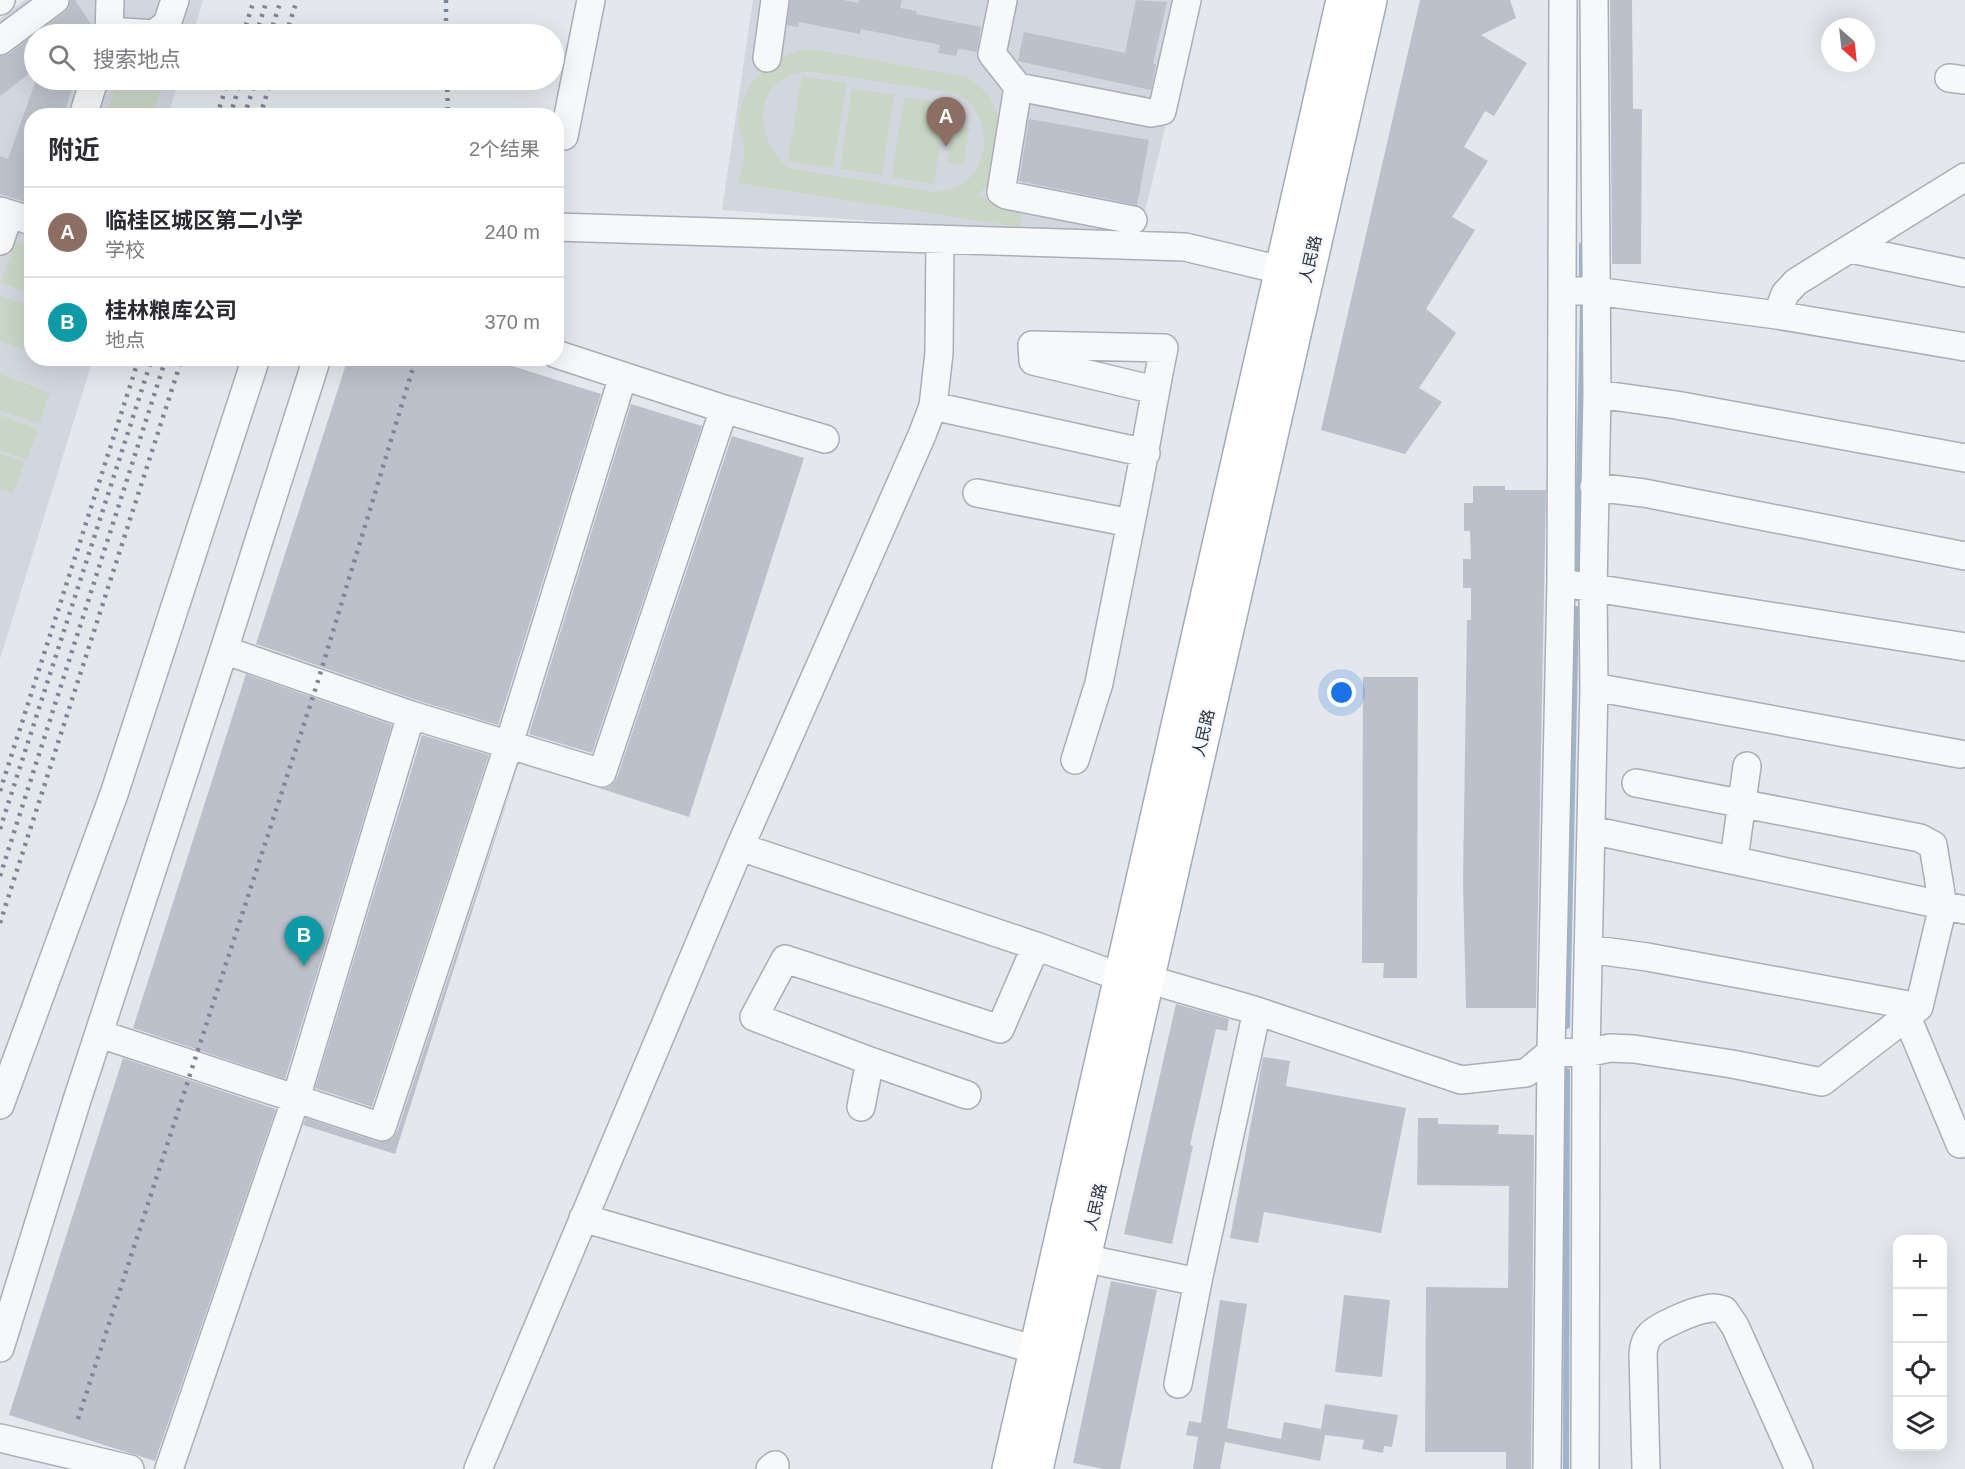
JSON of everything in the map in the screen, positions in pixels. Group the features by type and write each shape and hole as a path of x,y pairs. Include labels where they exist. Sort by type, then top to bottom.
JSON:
{"main road":[{"name":"人民路","path":"1023,1466 1083,1258 1134,978 1281,270 1343,0"},
{"name":"人民路","path":"1023,1466 1036,1350 1134,978 1370,0"}],"street":[{"path":"0,41 55,0"},
{"path":"110,0 111,24"},
{"path":"167,24 175,0"},
{"path":"564,136 591,0"},
{"path":"767,58 775,0"},
{"path":"1003,0 992,54 1018,87 1151,113 1162,111 1187,0"},
{"path":"1547,1469 1551,1052 1561,582 1563,0"},
{"path":"1585,1469 1586,1053 1594,687 1596,393 1594,0"},
{"path":"1018,87 1001,192 1006,195 1133,220"},
{"path":"85,108 91,90"},
{"path":"1777,315 1785,294 1790,288 1965,177"},
{"path":"0,241 14,215"},
{"path":"564,227 1185,247 1281,270"},
{"path":"478,1469 740,847 933,406 939,352 940,239"},
{"path":"1851,249 1965,273"},
{"path":"1561,291 1595,291 1777,315 1965,347"},
{"path":"564,357 825,439"},
{"path":"0,1105 114,794 253,366"},
{"path":"0,1348 314,366"},
{"path":"100,1034 382,1127 509,744 623,376"},
{"path":"1075,760 1099,683 1146,453 1155,390"},
{"path":"1596,393 1676,405 1965,458"},
{"path":"933,406 1146,453"},
{"path":"224,650 411,715 602,773 724,409"},
{"path":"1594,487 1644,493 1965,556"},
{"path":"977,493 1131,523"},
{"path":"1561,582 1965,647"},
{"path":"1594,687 1960,754"},
{"path":"169,1469 296,1098 411,715"},
{"path":"1734,859 1747,766"},
{"path":"740,847 1134,978 1257,1011 1461,1080 1526,1073 1551,1052 1586,1053 1610,1048 1635,1049 1731,1064 1822,1082 1913,1012 1954,908 1934,845 1920,838 1636,783"},
{"path":"1591,830 1954,908"},
{"path":"967,1095 754,1017 785,959 1000,1029 1036,946"},
{"path":"1588,949 1647,957 1913,1012"},
{"path":"1178,1384 1257,1011"},
{"path":"1913,1012 1960,1144"},
{"path":"861,1107 870,1061"},
{"path":"583,1218 1036,1350"},
{"path":"1083,1258 1198,1282"},
{"path":"1646,1469 1643,1353 1645,1342 1653,1332 1663,1327 1698,1311 1716,1308 1724,1310 1735,1326 1799,1469"},
{"path":"0,1438 130,1469"}],"shaded area":[{"path":"25,0 203,0 196,24 24,24 24,90 176,90 170,108 24,108 24,366 91,366 0,659 0,19"},
{"path":"753,0 1196,0 1138,240 722,210"}],"green space":[{"path":"802,50 818,50 966,77 976,83 990,97 1002,124 989,184 976,197 1023,206 1020,227 738,183 744,155 739,128 743,100 756,78 776,61","holes":["808,71 955,93 966,100 981,121 984,147 981,160 966,181 939,192 789,168 768,141 764,126 763,110 767,97 776,85 790,76"]},
{"path":"802,76 847,83 833,168 788,161"},
{"path":"852,89 894,95 882,175 840,169"},
{"path":"115,90 161,90 154,108 109,108"},
{"path":"904,97 947,103 934,184 892,177"},
{"path":"952,125 969,127 964,165 947,162"},
{"path":"15,242 24,245 24,291 1,283"},
{"path":"0,296 24,304 24,350 0,341"},
{"path":"0,374 50,393 39,424 0,410"},
{"path":"0,415 38,429 27,460 0,450"},
{"path":"0,453 25,462 13,493 0,489"}],"building":[{"path":"70,0 75,0 91,24 49,24 69,7"},
{"path":"790,0 843,0 858,3 859,0 902,0 900,8 917,11 916,14 981,27 977,52 958,49 956,56 938,53 940,45 861,29 860,34 799,22 798,27 787,25"},
{"path":"1136,0 1167,2 1153,64 1156,64 1151,90 1018,61 1024,32 1125,53"},
{"path":"1420,0 1510,0 1516,18 1481,35 1527,63 1494,116 1485,111 1464,147 1488,161 1452,217 1475,230 1426,309 1456,333 1419,388 1442,402 1405,454 1321,430"},
{"path":"1610,0 1632,0 1633,109 1642,109 1641,264 1612,264"},
{"path":"24,43 24,78 0,96 0,56 9,54"},
{"path":"32,90 72,90 66,108 26,108"},
{"path":"24,114 24,202 0,194 0,156 8,159"},
{"path":"1029,119 1149,140 1137,205 1019,181"},
{"path":"345,366 512,366 601,394 498,725 416,700 256,644"},
{"path":"631,404 702,426 592,753 529,734"},
{"path":"732,436 804,458 689,817 599,788 612,785 617,778"},
{"path":"1473,486 1505,486 1505,490 1546,490 1536,1008 1466,1008 1463,882 1467,620 1471,620 1471,588 1463,588 1463,559 1471,559 1470,531 1464,531 1464,503 1473,503"},
{"path":"246,674 392,725 285,1079 133,1028"},
{"path":"1363,677 1418,677 1417,978 1383,978 1384,963 1362,963"},
{"path":"422,735 489,755 372,1107 315,1088"},
{"path":"519,764 395,1154 303,1125 306,1118 378,1142 386,1142 397,1132"},
{"path":"1176,1004 1229,1019 1227,1031 1216,1029 1190,1145 1193,1146 1172,1244 1124,1234"},
{"path":"1263,1057 1290,1061 1286,1086 1406,1108 1381,1233 1264,1212 1258,1243 1230,1238"},
{"path":"123,1058 276,1109 155,1461 9,1415"},
{"path":"1418,1118 1438,1118 1438,1124 1499,1125 1498,1134 1534,1135 1531,1469 1506,1469 1506,1452 1425,1452 1426,1287 1508,1288 1509,1186 1417,1185"},
{"path":"1111,1281 1157,1290 1120,1469 1104,1469 1073,1463"},
{"path":"1344,1295 1390,1300 1382,1377 1335,1372"},
{"path":"1220,1300 1247,1304 1227,1428 1281,1439 1284,1422 1321,1429 1325,1404 1398,1415 1392,1447 1384,1446 1383,1453 1362,1449 1364,1440 1325,1435 1320,1461 1225,1442 1220,1469 1193,1469 1198,1437 1186,1435 1189,1421 1201,1423"}],"waterway":[{"path":"1582,245 1582,285"},
{"path":"1577,575 1583,307"},
{"path":"1567,1026 1576,609"},
{"path":"1566,1469 1567,1071"}],"railway":[{"path":"246,24 254,0"},
{"path":"259,24 267,0"},
{"path":"273,24 281,0"},
{"path":"289,24 297,0"},
{"path":"446,0 446,24"},
{"path":"219,108 225,90"},
{"path":"232,108 238,90"},
{"path":"247,108 253,90"},
{"path":"262,108 268,90"},
{"path":"447,90 448,108"},
{"path":"0,791 136,366"},
{"path":"0,829 149,366"},
{"path":"0,876 163,366"},
{"path":"0,923 179,366"},
{"path":"78,1419 317,684 414,366"}],"place":[{"name":"临桂区城区第二小学","path":"946,147"},
{"name":"桂林粮库公司","path":"304,966"}]}
